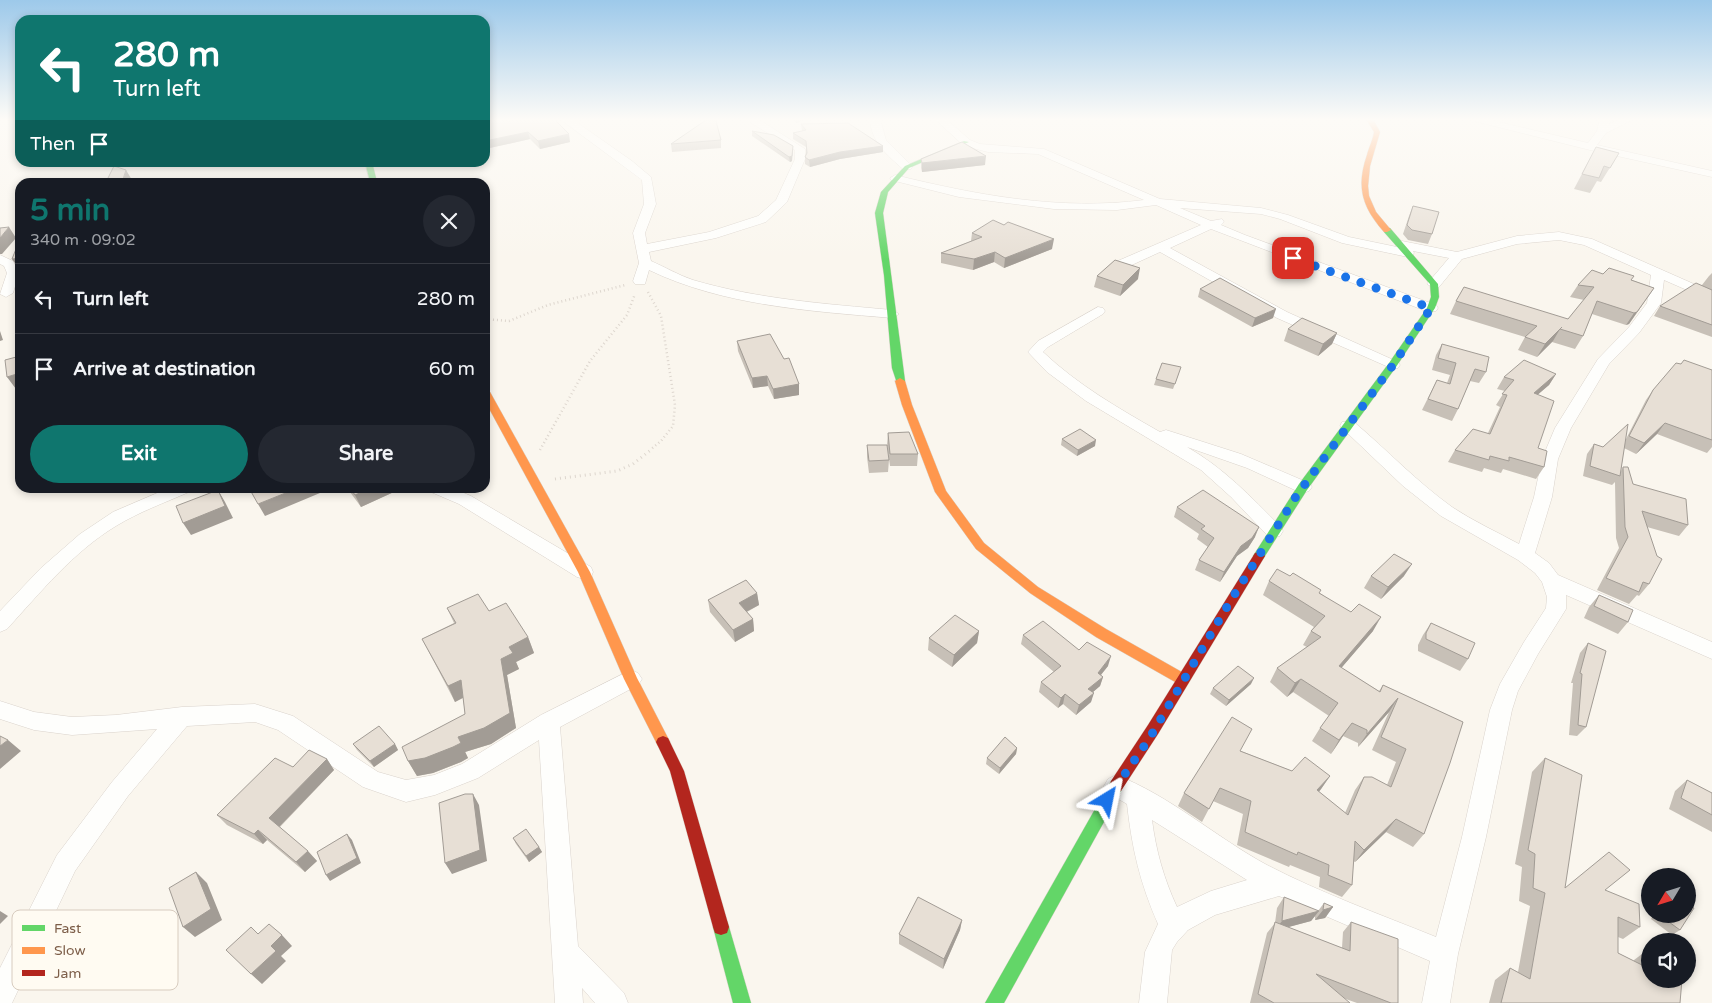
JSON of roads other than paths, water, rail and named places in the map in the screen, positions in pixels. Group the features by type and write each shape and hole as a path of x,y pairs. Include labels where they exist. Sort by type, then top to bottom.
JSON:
{"street":[{"path":"631,166 647,179 650,204 639,233 644,256 640,281"},
{"path":"644,256 739,227 762,218 781,202 797,166"},
{"path":"910,166 896,178 885,192 879,213 897,368 908,405 941,492 980,546 1034,590 1101,633 1182,679"},
{"path":"1074,166 1211,225 1431,308"},
{"path":"994,1003 1107,800 1149,739 1182,679 1274,531 1303,487 1393,365 1431,308 1435,297 1434,284 1369,208 1364,193 1364,174 1367,166"},
{"path":"1675,166 1712,174"},
{"path":"896,178 959,194 1026,203 1090,207 1156,202 1243,210 1284,217 1346,240 1458,256 1509,242 1559,236 1588,242 1712,297"},
{"path":"1118,266 1162,248 1243,210"},
{"path":"1162,248 1282,315 1393,365"},
{"path":"644,256 692,284 720,291 823,307 892,314"},
{"path":"1434,284 1458,256"},
{"path":"0,260 15,257"},
{"path":"0,260 9,264 13,272 9,293"},
{"path":"1525,555 1543,497 1550,459 1563,428 1603,362 1629,335 1654,303 1658,274"},
{"path":"1098,311 1043,344 1035,352 1091,397 1196,459 1224,479 1274,531"},
{"path":"490,401 584,572 631,679 677,771 742,1003"},
{"path":"1348,426 1382,455 1409,482 1447,512 1525,555 1542,568 1551,580 1557,597 1556,609 1531,648 1508,690 1501,710 1474,837 1445,954 1436,1003"},
{"path":"1146,430 1212,448 1258,465 1303,487"},
{"path":"0,624 35,586 71,552 101,528 138,508 172,493"},
{"path":"449,493 465,500 584,572"},
{"path":"1551,580 1712,651"},
{"path":"0,710 34,721 72,726 116,724 182,716 255,713 285,723 371,780 406,791 435,785 470,771 549,722 631,679"},
{"path":"43,910 66,863 120,789 182,716"},
{"path":"549,722 569,1003"},
{"path":"1116,786 1201,839 1279,884 1445,954"},
{"path":"1138,798 1143,841 1149,867 1172,926"},
{"path":"1153,1003 1160,945 1172,926 1197,910 1279,884"},
{"path":"565,951 614,1003"},
{"path":"0,997 12,973"}]}
